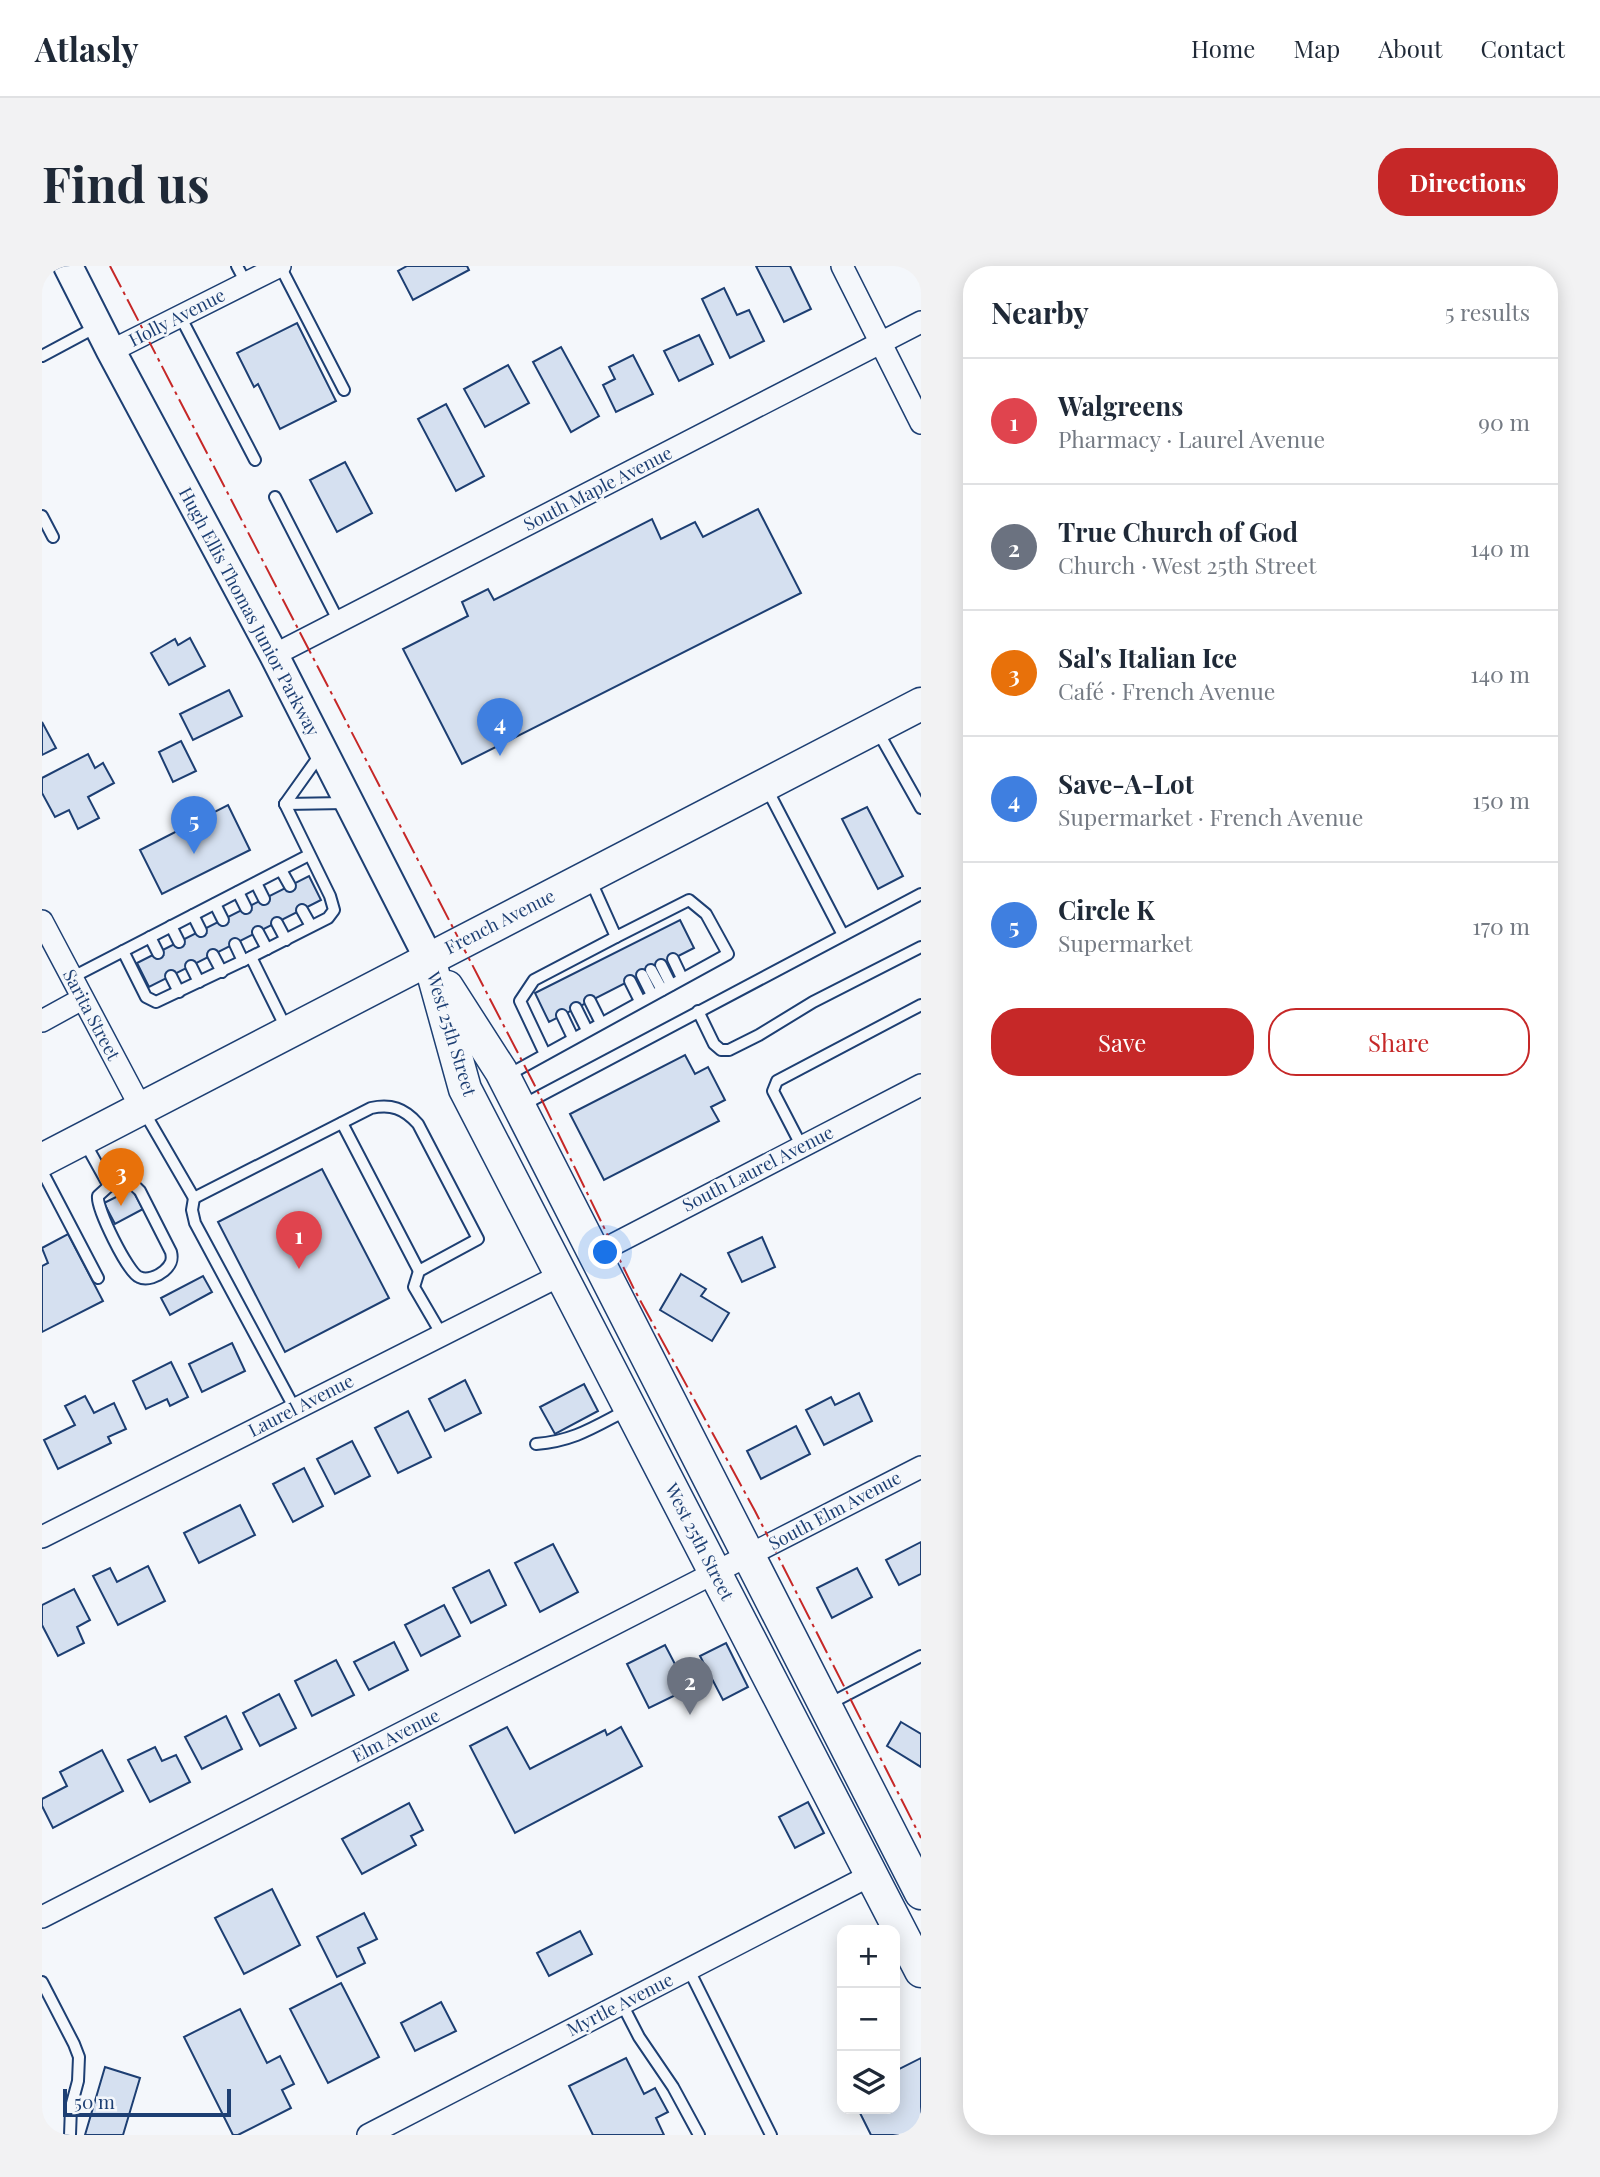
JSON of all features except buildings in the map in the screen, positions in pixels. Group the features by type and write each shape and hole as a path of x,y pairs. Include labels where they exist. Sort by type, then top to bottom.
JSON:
{"main road":[{"name":"Hugh Ellis Thomas Junior Parkway","path":"68,266 274,655 429,959"},
{"name":"French Avenue","path":"42,1160 921,704"},
{"name":"West 25th Street","path":"429,959 504,1077 826,1705 912,1854 921,1893"},
{"name":"West 25th Street","path":"429,959 465,1089 921,1971"},
{"path":"871,1875 900,1895 921,1935"}],"street":[{"name":"Holly Avenue","path":"111,351 180,316 241,275 280,266"},
{"path":"842,266 880,343 915,396 921,423"},
{"name":"South Maple Avenue","path":"274,655 921,322"},
{"name":"Sarita Street","path":"42,921 141,1108"},
{"path":"42,1021 82,999"},
{"name":"South Laurel Avenue","path":"595,1254 921,1085"},
{"name":"Laurel Avenue","path":"42,1537 561,1275"},
{"name":"South Elm Avenue","path":"750,1556 921,1467"},
{"name":"Elm Avenue","path":"42,1917 750,1556"},
{"name":"Myrtle Avenue","path":"368,2135 871,1875"}],"lane":[{"path":"280,266 344,390"},
{"path":"180,316 255,460"},
{"path":"42,356 98,326"},
{"path":"275,498 339,622"},
{"path":"42,516 53,537"},
{"path":"875,728 921,808"},
{"path":"285,804 322,752"},
{"path":"765,785 843,935"},
{"path":"285,804 349,803"},
{"path":"123,951 146,997 156,1002 328,918 334,910 330,895 285,804"},
{"path":"71,978 309,855"},
{"path":"281,870 290,886"},
{"path":"589,876 624,933 637,941 624,933"},
{"path":"256,883 264,899"},
{"path":"237,892 246,908"},
{"path":"519,1107 921,894"},
{"path":"504,1077 728,954 706,914 689,900 534,980 520,1001 545,1054"},
{"path":"215,904 223,920"},
{"path":"302,910 311,926"},
{"path":"665,912 671,924"},
{"path":"193,915 201,931"},
{"path":"652,919 658,931"},
{"path":"276,923 286,940"},
{"path":"171,926 179,942"},
{"path":"258,932 267,949"},
{"path":"616,952 624,933"},
{"path":"150,937 158,953"},
{"path":"235,944 247,959 288,1032"},
{"path":"698,1011 714,1044 721,1050 729,1050 813,1002 921,947"},
{"path":"213,955 222,972"},
{"path":"673,959 682,978"},
{"path":"569,961 575,973"},
{"path":"191,966 199,982"},
{"path":"554,969 561,980"},
{"path":"662,990 651,970 662,990"},
{"path":"171,976 179,992"},
{"path":"542,976 547,987"},
{"path":"630,981 640,1001"},
{"path":"590,1001 601,1023"},
{"path":"802,1147 773,1091 777,1082 921,1005"},
{"path":"576,1009 587,1030"},
{"path":"562,1015 573,1038"},
{"path":"141,1108 194,1198 192,1210 195,1223 295,1409"},
{"path":"194,1198 371,1108 398,1108 410,1114 418,1124 478,1239 419,1271 414,1287 442,1335"},
{"path":"342,1123 419,1271"},
{"path":"83,1138 109,1185"},
{"path":"42,1171 98,1278"},
{"path":"127,1181 140,1191 172,1252 171,1263 162,1272 142,1279 132,1272 97,1201 98,1196 109,1185 127,1181"},
{"path":"536,1444 576,1437 630,1409"},
{"path":"826,1705 921,1656"},
{"path":"689,1970 771,2135"},
{"path":"42,1982 79,2057 78,2081 71,2107 70,2135"},
{"path":"622,2004 699,2135"}],"power":[{"path":"110,266 534,1084 634,1289 755,1511 921,1838"}],"place":[{"name":"Save-A-Lot","path":"500,756"},
{"name":"Circle K","path":"194,854"},
{"name":"Sal's Italian Ice","path":"121,1206"},
{"name":"Walgreens","path":"299,1269"},
{"name":"True Church of God","path":"690,1715"}]}
